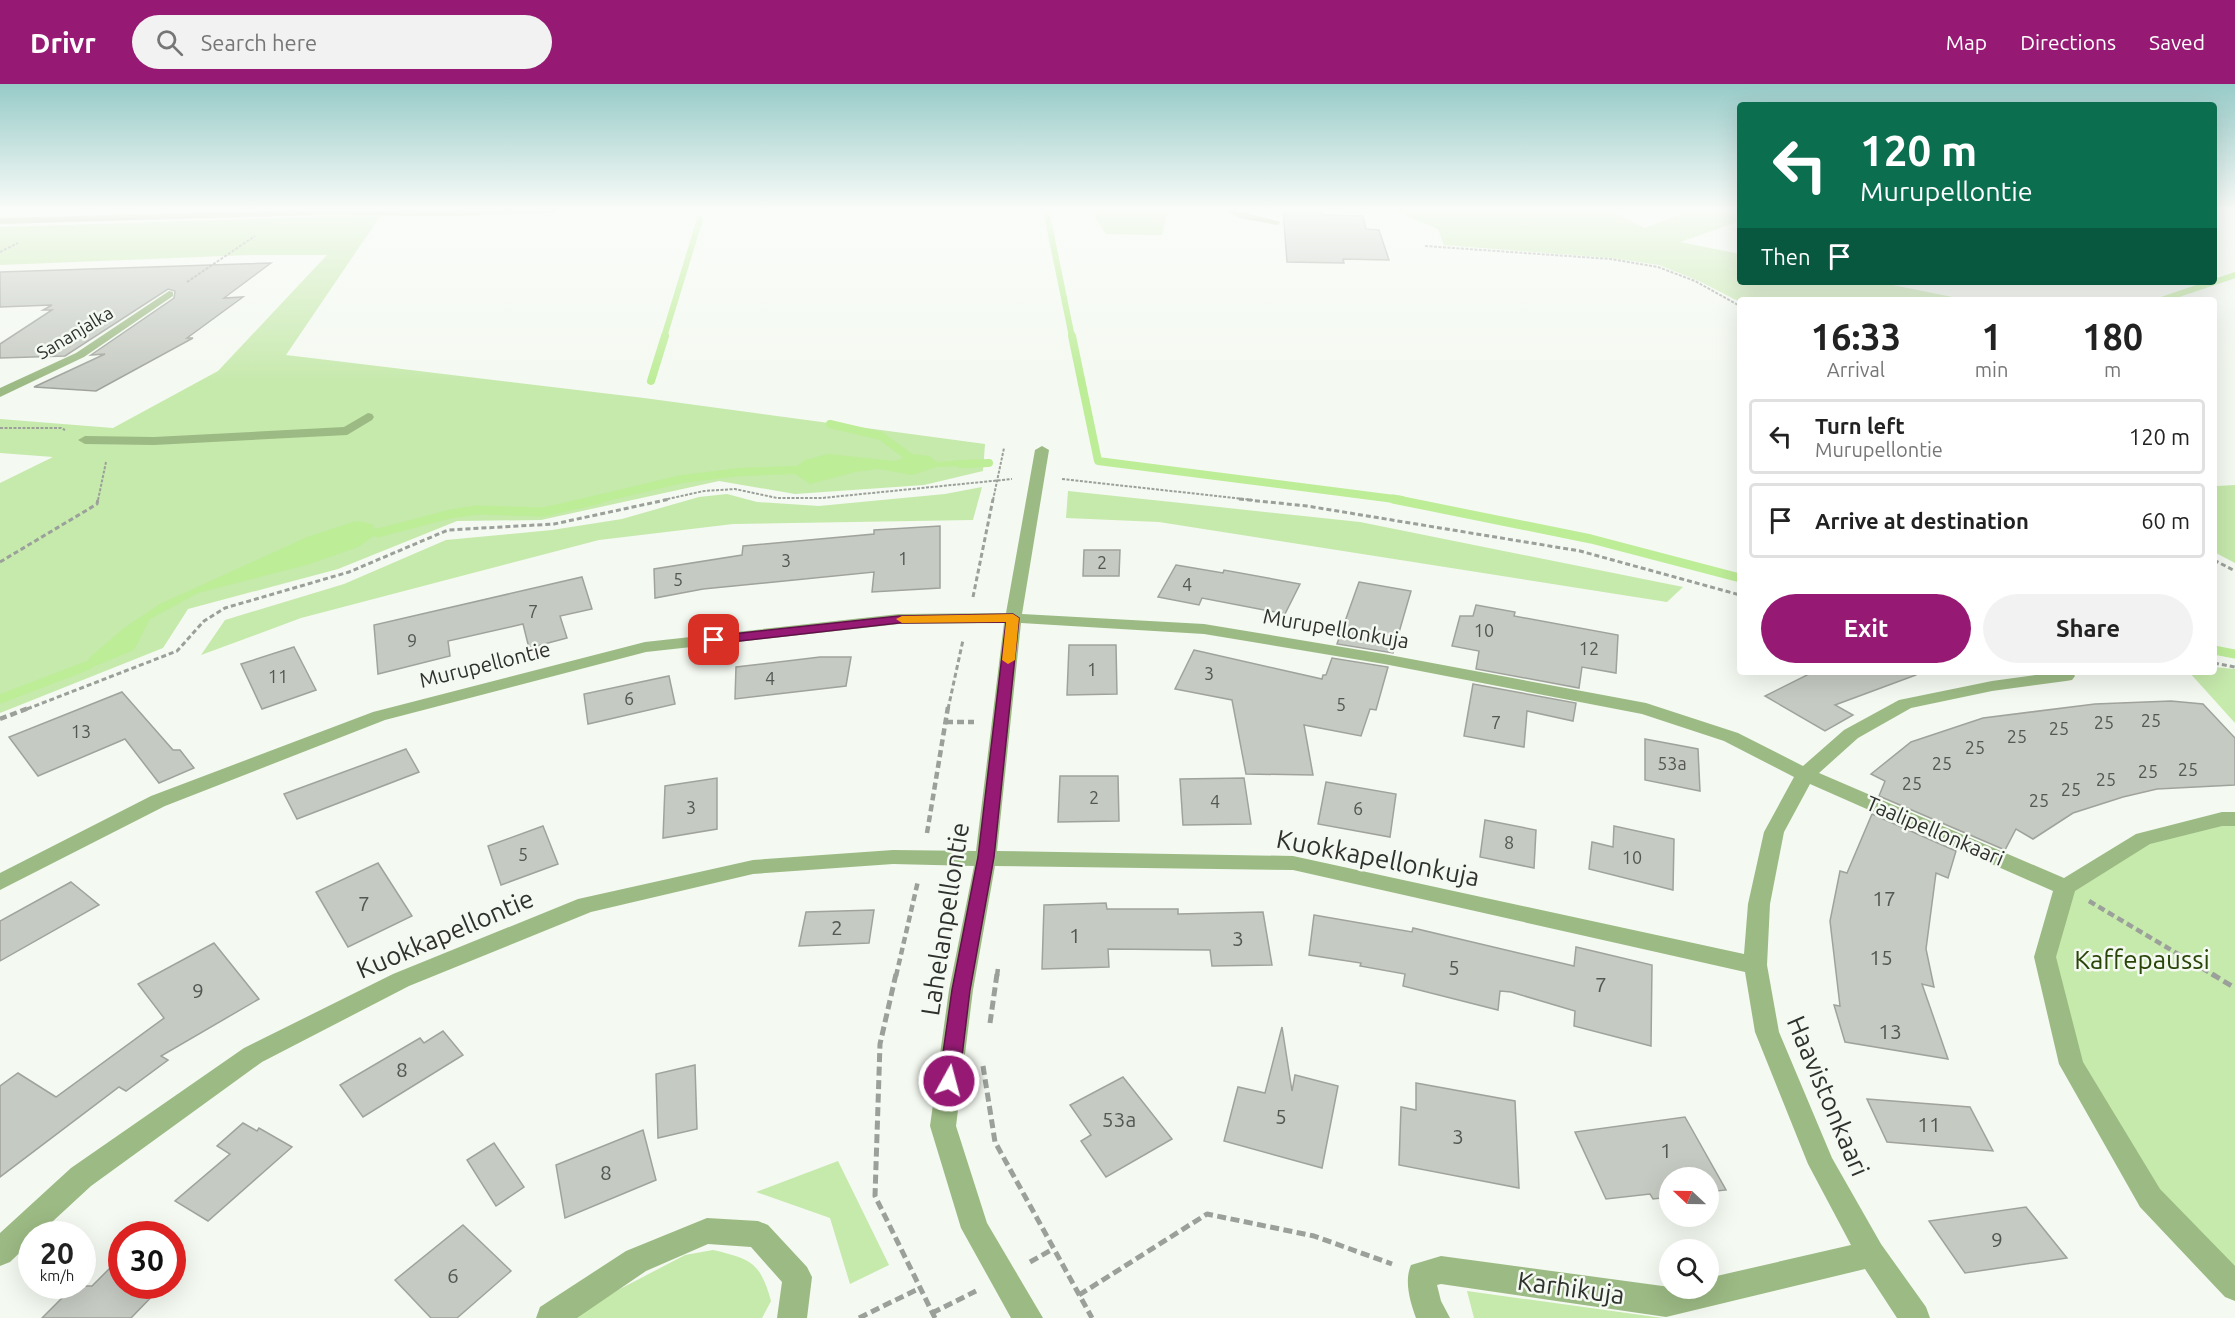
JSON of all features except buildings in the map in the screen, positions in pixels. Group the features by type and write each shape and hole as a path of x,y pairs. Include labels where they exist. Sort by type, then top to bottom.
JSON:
{"street":[{"name":"Sananjalka","path":"0,393 80,354 169,294"},
{"path":"85,440 154,441 346,431 368,417"},
{"path":"1013,618 1042,450"},
{"name":"Murupellontie","path":"0,882 158,801 380,716 645,647 899,619 1013,618"},
{"name":"Murupellonkuja","path":"1013,618 1204,629 1384,659 1646,709 1731,737 1805,775"},
{"name":"Lahelanpellontie","path":"1013,618 986,857 961,990 943,1126 975,1228 1028,1318"},
{"name":"Haavistonkaari","path":"1915,1318 1871,1254 1821,1164 1767,1032 1755,965 1759,904 1774,832 1805,775 1851,734 1905,704 1992,686 2066,676"},
{"name":"Taalipellonkaari","path":"1805,775 2065,887"},
{"path":"2235,819 2222,819 2143,839 2065,887 2045,957 2071,1064 2150,1198 2235,1287"},
{"name":"Kuokkapellontie","path":"0,1252 81,1177 253,1055 401,980 586,905 753,867 923,857 986,857"},
{"name":"Kuokkapellonkuja","path":"986,857 1293,863 1755,965"},
{"path":"551,1318 636,1261 707,1231 758,1234 797,1277 792,1318"},
{"name":"Karhikuja","path":"1421,1275 1441,1270 1666,1302 1871,1254"},
{"path":"1421,1275 1427,1308 1435,1318"}],"path":[{"path":"169,294 208,268"},
{"path":"1660,268 1695,281 1737,304"},
{"path":"0,428 61,428 108,452 97,504 0,562"},
{"path":"935,1318 875,1196 880,1044 923,857 954,674 969,619 1004,448"},
{"path":"0,719 177,651 204,621 225,608 349,572 447,530 554,524 704,491 735,489 777,498 822,498 940,488 996,480 1037,478 1330,510 1580,552 1737,594"},
{"path":"2217,562 2235,571"},
{"path":"2217,664 2235,667"},
{"path":"2065,887 2235,988"},
{"path":"988,1031 999,962"},
{"path":"985,1055 983,1066 995,1142 1092,1318"},
{"path":"1079,1295 1207,1214 1314,1236 1421,1275"},
{"path":"859,1318 920,1288"}],"green space":[{"path":"315,268 345,268 286,355 644,398 985,444 983,471 924,485 795,494 719,481 541,520 457,521 338,569 188,609 163,648 0,713 0,483 53,457 0,453 0,419 113,428 218,371"},
{"path":"1665,268 1737,268 1737,285 1893,285 1952,297 1737,297 1737,300 1699,281"},
{"path":"2235,485 2235,563 2217,554 2217,486"},
{"path":"982,487 973,520 733,524 599,540 301,618 201,655 225,620 344,584 446,540 552,530 622,519 699,497 727,494 757,502 819,506 945,494"},
{"path":"1068,491 1360,522 1683,587 1667,602 1159,522 1066,518"},
{"path":"2217,667 2235,669 2235,723 2192,675 2217,675"},
{"name":"Kaffepaussi","path":"2235,819 2235,1287 2150,1198 2071,1064 2045,957 2065,887 2143,839"},
{"path":"838,1161 889,1265 850,1284 830,1218 756,1192"},
{"path":"713,1250 737,1256 758,1270 771,1301 762,1318 574,1318 618,1290 685,1255"},
{"path":"1467,1291 1663,1318 1474,1318"}],"shaded area":[{"path":"828,454 895,461 914,454 929,456 937,462 963,460 960,466 937,467 912,475 878,469 855,472 810,484 795,474 796,467 805,460"},
{"path":"356,521 372,524 378,533 358,547 310,564 198,593 150,619 134,650 88,669 89,658 124,628 160,604 307,537"}],"waterway":[{"path":"664,337 685,268"},
{"path":"1058,268 1072,337"},
{"path":"2217,281 2235,275"},
{"path":"2170,297 2205,285"},
{"path":"651,381 665,336"},
{"path":"1072,336 1098,461 1402,500"},
{"path":"830,424 881,436 908,456"},
{"path":"961,464 989,463"},
{"path":"594,500 682,479 740,472 795,470"},
{"path":"378,533 450,514 477,510 544,512 600,499"},
{"path":"1393,499 1591,539 1737,577"},
{"path":"2217,651 2235,654"},
{"path":"0,699 89,665"}],"slow traffic":[{"path":"902,619 1013,618 1008,660"}],"route":[{"path":"714,640 899,619 1013,618 986,857 961,990 949,1081"}]}
